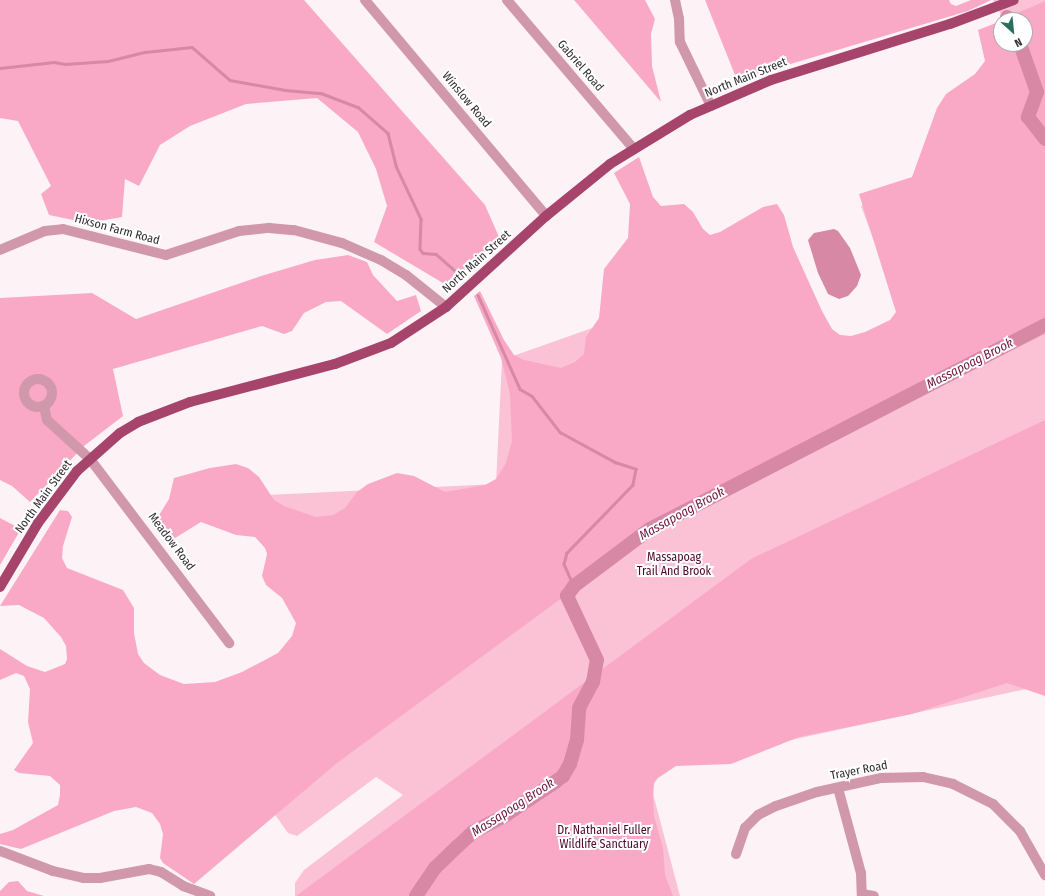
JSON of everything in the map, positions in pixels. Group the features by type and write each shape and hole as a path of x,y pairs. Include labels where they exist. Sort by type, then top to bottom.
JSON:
{"main road":[{"name":"North Main Street","path":"0,587 38,523 77,471 120,433 149,417 190,402 335,364 371,351 408,334 446,307 546,216 610,164 634,148 711,106 771,80 950,24 1014,0"}],"street":[{"name":"Winslow Road","path":"366,0 546,216"},
{"name":"Gabriel Road","path":"506,0 634,148"},
{"path":"675,0 680,19 680,42 711,106"},
{"name":"Hixson Farm Road","path":"0,250 45,231 63,229 166,255 239,230 269,228 294,230 342,243 381,260 406,275 446,307"},
{"name":"Meadow Road","path":"44,406 47,420 90,459 229,643"},
{"name":"Trayer Road","path":"736,854 745,828 758,815 776,806 838,788 902,776 953,784 993,804 1020,831 1045,875"},
{"path":"838,788 861,873 862,895 874,896"},
{"path":"0,851 59,874 83,878 100,878 149,869 162,872 182,886 210,896"}],"green space":[{"path":"0,0 304,0 485,205 499,237 448,286 374,242 387,206 376,169 358,132 317,98 246,104 190,126 160,145 139,186 125,179 122,217 88,223 49,215 41,194 51,186 18,121 0,118"},
{"path":"574,0 645,0 655,19 651,34 652,66 661,102"},
{"path":"705,0 949,0 951,4 956,6 971,0 991,0 968,11 737,80"},
{"name":"Massapoag Trail And Brook","path":"993,0 1045,0 1045,685 647,771 680,896 295,896 295,883 304,870 403,795 376,777 297,836 288,833 276,816 246,752 352,631 267,495 496,484 502,360 612,321 824,351 859,367 900,311 861,206 952,176 1021,52 1033,52 1033,12 1000,12"},
{"path":"1045,1 1045,334 653,531 337,763 194,884 163,863 160,858 163,834 160,824 152,813 136,807 114,811 21,849 0,844 0,834 13,830 58,805 60,795 60,785 50,776 19,773 14,770 33,743 28,722 30,689 24,676 16,673 0,680 0,649 27,666 45,672 65,664 67,659 66,646 61,637 44,618 19,605 0,606 60,510 68,511 72,517 63,546 62,558 67,568 123,590 134,608 134,633 138,654 144,663 160,675 184,684 215,682 242,672 278,653 292,636 296,623 282,598 266,585 262,576 267,554 265,548 255,537 236,535 201,522 167,543 153,525 169,499 174,478 210,468 236,464 248,468 259,477 274,500 284,506 316,517 333,515 345,508 357,492 368,484 397,473 414,476 445,492 485,485 496,479 506,463 512,441 510,394 501,358 474,296 480,291 504,340 514,355 524,360 561,368 575,362 584,354 586,337 599,318 604,269 628,238 630,204 614,173 639,157 653,197 661,206 684,204 693,212 703,229 710,235 720,232 763,207 777,204 784,215 793,247 822,311 832,329 840,335 851,336 865,332 890,320 896,312 859,194 912,177 937,108 946,94 975,74 985,61 978,30 993,24 993,52 1033,52 1033,12 1020,12"},
{"path":"348,255 367,262 373,275 397,301 416,295 421,311 387,334 341,301 326,302 304,313 292,331 284,334 262,326 113,369 123,416 84,446 30,502 12,486 0,480 0,298 92,293 136,319 261,276 315,260"},
{"name":"Dr. Nathaniel Fuller Wildlife Sanctuary","path":"1045,420 1045,696 1007,683 912,714 799,737 731,764 676,766 658,778 654,783 653,798 654,816 663,848 665,875 673,896 296,896 751,559"},
{"path":"0,518 21,529 0,565"},
{"path":"18,881 27,891 44,896 0,896 0,891 9,882"}],"shaded area":[{"path":"834,229 838,231 850,248 861,275 857,286 848,296 839,299 828,294 818,273 808,240 814,233"}],"waterway":[{"path":"0,68 54,62 65,64 108,61 145,52 192,47 230,80 285,90 321,93 358,107 388,133 396,166 421,219 420,249 423,253 436,254 460,275"},
{"name":"Massapoag Brook","path":"1023,52 1037,92 1028,117 1045,139"},
{"path":"478,295 520,389 532,396 560,432 615,462 636,469 633,485 567,553 564,564 574,586"},
{"name":"Massapoag Brook","path":"416,896 435,868 473,832 503,817 555,782 563,776 570,764 577,740 579,708 593,682 597,660 567,596 574,586 650,529 1045,325"}]}
